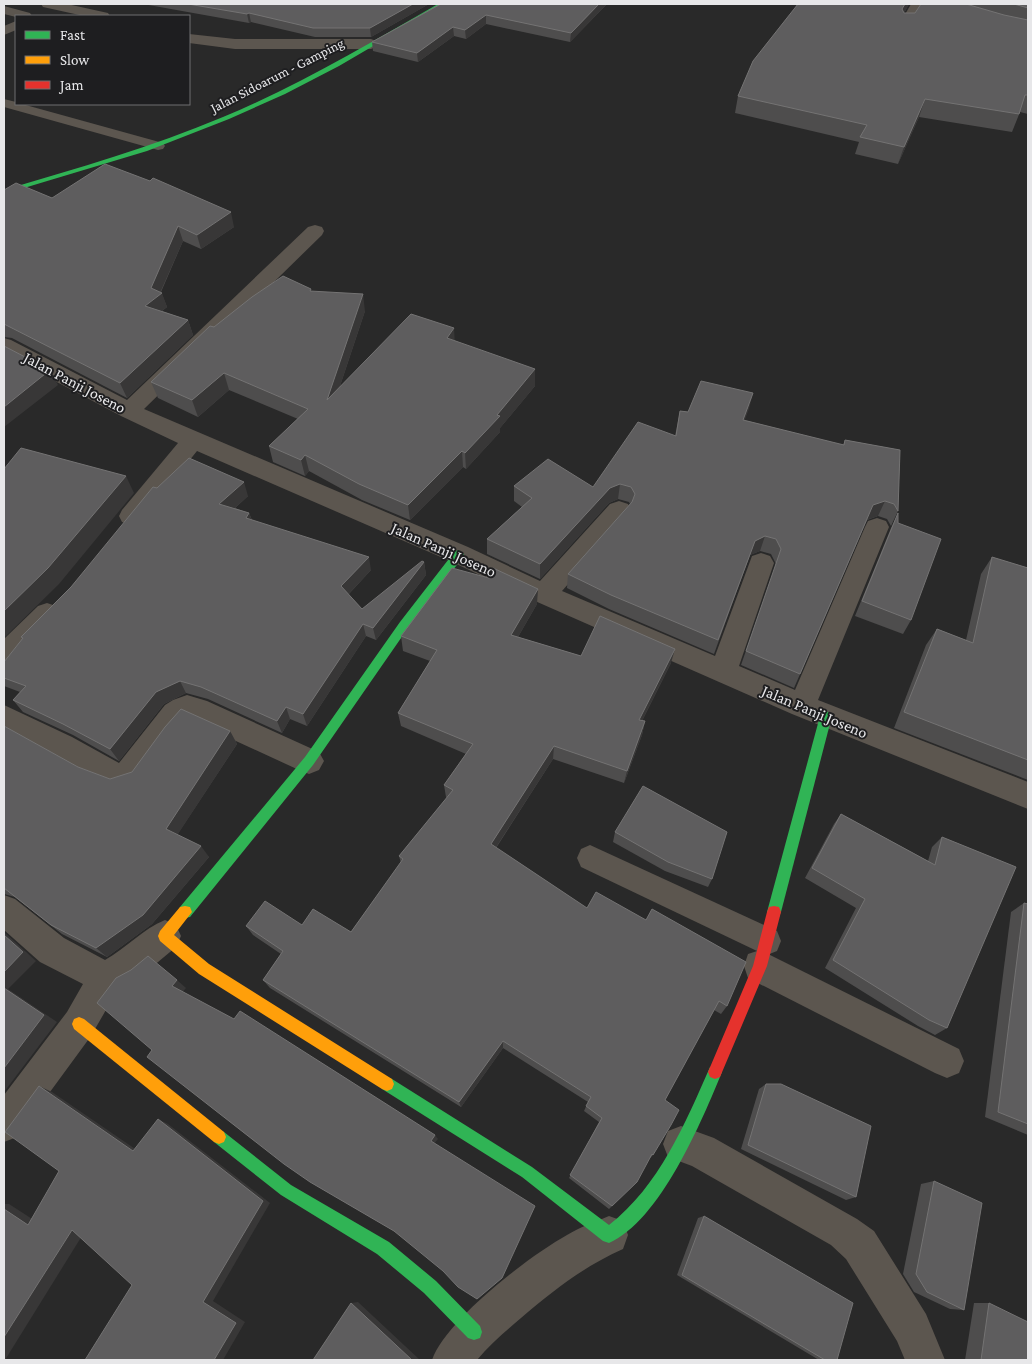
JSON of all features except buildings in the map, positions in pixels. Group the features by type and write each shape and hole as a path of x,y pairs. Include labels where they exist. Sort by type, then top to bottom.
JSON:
{"street":[{"path":"48,4 98,15"},
{"name":"Jalan Sidoarum - Gamping","path":"4,192 158,146 255,105 307,80 442,4"},
{"path":"190,39 235,44 371,44"},
{"path":"129,411 315,231"},
{"name":"Jalan Panji Joseno","path":"4,345 129,411 193,440 459,554 544,594 802,706 1028,796"},
{"path":"119,531 193,440"},
{"path":"544,594 619,510"},
{"path":"802,706 877,527"},
{"path":"4,1124 79,1024 106,977 128,965 165,936 308,761 404,625 459,554"},
{"path":"723,672 761,563"},
{"path":"4,656 63,598"},
{"path":"4,717 62,746 99,768 119,776 128,774 161,730 180,709 185,707 197,709 308,761"},
{"path":"79,1024 172,1102 286,1190 383,1248 430,1287 463,1346 544,1273 581,1248 609,1235 630,1218 648,1199 681,1144 710,1084 764,953 826,716"},
{"path":"4,910 52,950 79,966 106,977"},
{"path":"165,936 204,969 528,1172 609,1235"},
{"path":"764,953 947,1061"},
{"path":"681,1144 701,1151 844,1232 860,1245 912,1328 925,1360"}],"lane":[{"path":"905,25 917,4"},
{"path":"4,10 22,15"},
{"path":"4,103 158,146"},
{"path":"590,858 764,953"}],"traffic: fast":[{"path":"4,192 145,149 255,106 310,79 442,4"},
{"path":"185,912 309,761 404,625 459,554"},
{"path":"774,912 826,716"},
{"path":"387,1084 527,1172 609,1235 640,1209 668,1168 685,1137 715,1072"},
{"path":"219,1137 286,1190 383,1248 430,1287 474,1332"}],"traffic: slow":[{"path":"185,912 165,936 204,969 387,1084"},
{"path":"79,1024 219,1137"}],"traffic: jam":[{"path":"715,1072 760,966 774,912"}]}
